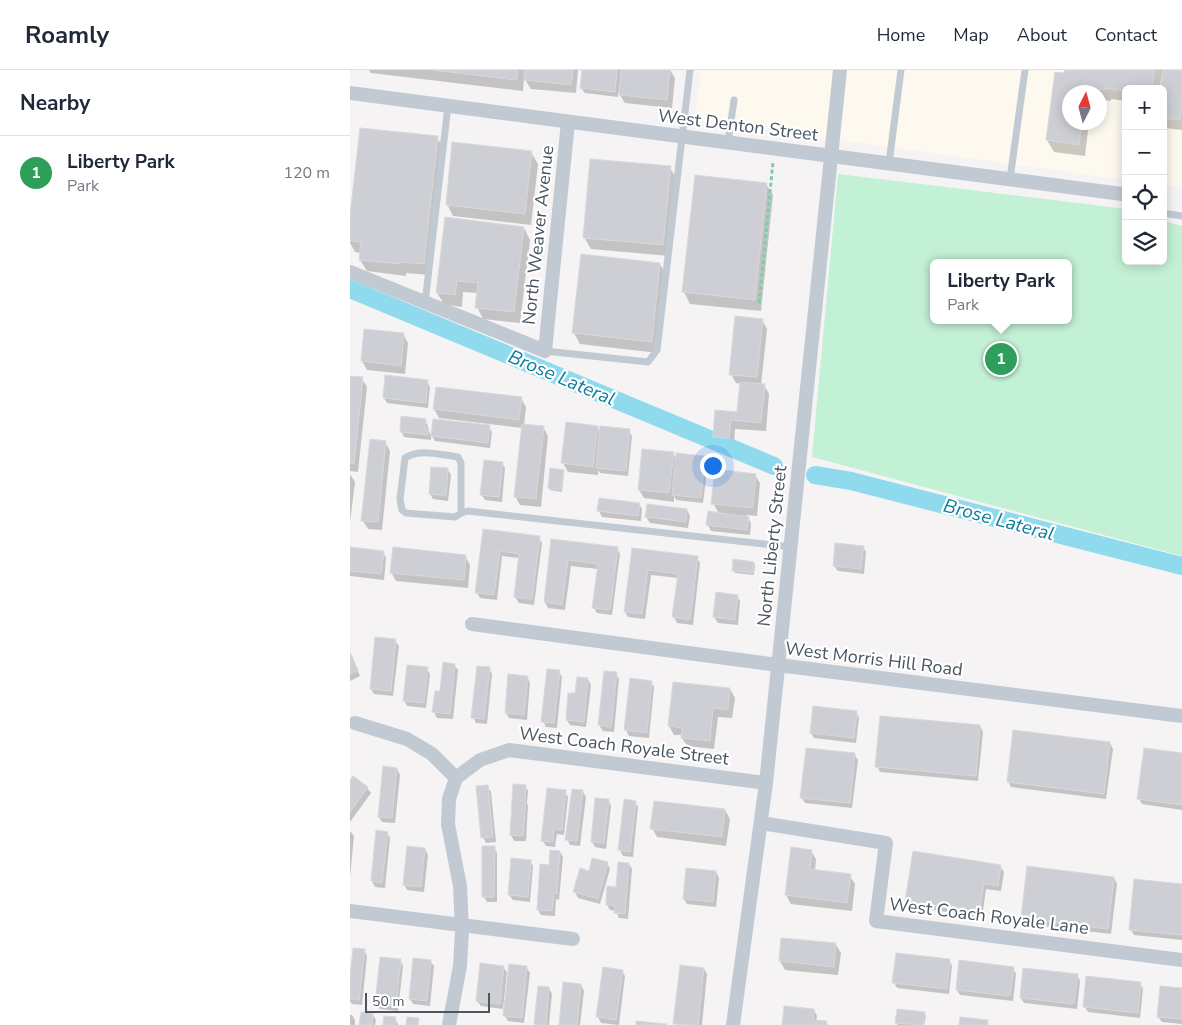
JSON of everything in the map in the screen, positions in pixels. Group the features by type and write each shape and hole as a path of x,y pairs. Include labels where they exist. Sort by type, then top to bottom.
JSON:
{"street":[{"name":"North Liberty Street","path":"733,1025 766,783 840,70"},
{"name":"West Denton Street","path":"350,93 1122,195"},
{"name":"North Weaver Avenue","path":"545,351 568,122"},
{"path":"350,272 545,351"},
{"name":"West Morris Hill Road","path":"472,624 1182,716"},
{"path":"355,723 407,739 432,754 456,778 449,799 448,824 460,886 460,966 449,1025"},
{"name":"West Coach Royale Street","path":"456,778 480,760 509,750 766,783"},
{"name":"West Coach Royale Lane","path":"761,823 886,842 876,921 1182,960"},
{"path":"350,911 573,940"}],"lane":[{"path":"545,351 648,362 657,350 690,70"},
{"path":"889,163 901,70"},
{"path":"1010,179 1025,70"},
{"path":"728,142 734,100"},
{"path":"426,303 448,106"},
{"path":"1167,214 1182,216"},
{"path":"461,513 461,462 458,457 422,452 411,454 405,458 400,499 402,510 406,513 455,517 468,511 791,547"}],"path":[{"path":"759,303 774,161"}],"shaded area":[{"path":"701,70 1182,70 1182,188 1167,186 1167,85 1122,85 1122,179 695,120"}],"green space":[{"path":"838,174 1122,209 1122,265 1167,265 1167,222 1182,226 1182,556 812,457"}],"building":[{"path":"433,70 518,70 517,80"},
{"path":"525,70 573,70 571,85 524,80"},
{"path":"582,70 617,70 615,92 580,88"},
{"path":"621,70 670,70 667,100 619,95"},
{"path":"1065,70 1154,70 1152,85 1122,85 1122,90 1107,88 1107,85 1062,85 1062,130 1081,130 1079,145 1046,140 1055,72 1064,73"},
{"path":"1163,70 1182,70 1180,120 1167,118 1167,85 1161,85"},
{"path":"360,128 438,136 424,264 359,260 361,242 350,241 350,215"},
{"path":"452,142 532,151 525,214 446,205"},
{"path":"590,159 671,166 663,245 583,238"},
{"path":"695,175 767,183 755,300 682,292"},
{"path":"445,217 524,227 514,312 475,308 478,283 457,281 455,295 436,293"},
{"path":"581,254 660,263 652,342 572,333"},
{"path":"735,316 763,319 757,377 729,375"},
{"path":"364,329 404,333 401,366 361,361"},
{"path":"385,375 428,380 426,403 383,398"},
{"path":"350,376 363,377 354,464 350,463"},
{"path":"740,382 765,384 761,423 731,420 729,438 713,437 715,410 737,412"},
{"path":"436,387 522,397 519,420 433,409"},
{"path":"401,416 426,419 425,428 429,428 428,435 400,432"},
{"path":"433,419 490,425 488,443 431,436"},
{"path":"566,422 598,426 593,467 561,463"},
{"path":"522,424 544,426 536,499 514,497"},
{"path":"600,426 630,429 626,471 596,468"},
{"path":"370,439 386,441 378,522 361,521"},
{"path":"642,449 674,452 669,493 638,490"},
{"path":"676,453 705,456 701,498 672,495"},
{"path":"484,460 503,462 499,497 480,495"},
{"path":"431,467 448,468 446,496 429,494"},
{"path":"550,468 564,470 561,490 548,488"},
{"path":"715,469 756,474 753,508 711,504"},
{"path":"599,498 640,503 638,516 597,511"},
{"path":"647,504 687,509 686,522 645,517"},
{"path":"708,511 749,517 747,530 706,525"},
{"path":"483,529 540,536 532,599 514,597 519,554 500,551 494,595 475,593"},
{"path":"551,539 618,547 610,610 592,608 598,564 568,560 562,605 544,602"},
{"path":"835,543 864,546 861,569 833,566"},
{"path":"350,547 384,551 381,574 350,571"},
{"path":"393,547 466,555 464,580 390,573"},
{"path":"632,548 698,556 690,620 672,617 678,574 648,570 642,614 624,612"},
{"path":"733,559 754,562 753,573 732,571"},
{"path":"716,592 738,595 735,620 713,617"},
{"path":"375,637 396,639 391,691 370,689"},
{"path":"350,652 358,670 350,674"},
{"path":"443,662 455,664 450,714 432,712 435,691 440,691"},
{"path":"407,665 428,667 424,703 403,701"},
{"path":"477,666 490,667 484,719 471,718"},
{"path":"547,669 560,670 554,723 541,722"},
{"path":"604,671 617,672 611,727 598,725"},
{"path":"508,674 528,676 524,715 505,713"},
{"path":"577,677 588,678 584,722 566,720 568,693 575,693"},
{"path":"630,678 652,681 647,733 624,730"},
{"path":"673,682 730,688 728,710 713,708 710,741 681,738 682,728 668,726"},
{"path":"813,706 857,711 854,738 810,733"},
{"path":"880,716 980,725 976,776 875,767"},
{"path":"1013,730 1110,742 1104,794 1007,782"},
{"path":"806,748 855,753 850,803 800,798"},
{"path":"1144,748 1182,753 1182,805 1137,799"},
{"path":"383,766 397,768 392,818 378,817"},
{"path":"353,776 368,787 350,812 350,780"},
{"path":"513,784 526,785 523,836 510,835"},
{"path":"488,785 493,837 481,838 476,786"},
{"path":"547,788 566,790 562,830 554,829 553,842 541,841"},
{"path":"572,789 583,790 577,841 565,840"},
{"path":"595,798 609,799 604,843 591,842"},
{"path":"624,799 636,801 630,852 618,850"},
{"path":"654,801 725,809 722,837 650,829"},
{"path":"376,830 388,832 382,883 371,881"},
{"path":"407,846 425,848 421,887 403,885"},
{"path":"482,846 495,846 494,897 482,897"},
{"path":"791,847 812,850 810,869 851,874 847,903 785,895"},
{"path":"550,850 560,851 557,894 554,894 552,911 537,910 540,864 549,865"},
{"path":"913,851 1001,865 998,886 984,884 979,913 905,901"},
{"path":"511,858 531,860 528,897 508,895"},
{"path":"592,858 608,862 598,899 573,892 580,868 589,871"},
{"path":"618,862 629,863 625,914 614,913 615,906 606,905 607,886 616,887"},
{"path":"1027,866 1114,877 1108,929 1021,918"},
{"path":"686,868 716,871 713,902 683,899"},
{"path":"1134,879 1182,884 1182,935 1129,930"},
{"path":"781,938 836,943 834,967 779,961"},
{"path":"353,948 365,949 359,1000 350,999"},
{"path":"896,953 950,959 947,989 892,983"},
{"path":"380,957 401,959 396,1006 375,1004"},
{"path":"413,958 431,960 427,1001 409,999"},
{"path":"959,960 1014,967 1010,996 956,990"},
{"path":"480,963 504,966 500,1004 476,1001"},
{"path":"509,964 527,966 522,1018 503,1016"},
{"path":"680,965 704,968 698,1025 673,1024"},
{"path":"603,967 623,970 616,1020 596,1017"},
{"path":"1023,968 1078,974 1074,1004 1020,998"},
{"path":"1086,976 1141,982 1138,1013 1083,1007"},
{"path":"563,982 581,984 577,1025 559,1025"},
{"path":"538,986 549,987 546,1025 534,1024"},
{"path":"1160,986 1182,988 1182,1019 1157,1017"},
{"path":"784,1006 814,1009 813,1020 827,1021 826,1025 782,1025"},
{"path":"897,1009 925,1012 923,1025 895,1023"},
{"path":"361,1012 373,1013 372,1025 359,1025"},
{"path":"384,1016 396,1017 395,1025 383,1025"},
{"path":"407,1017 419,1018 418,1025 406,1025"},
{"path":"960,1017 988,1020 988,1025 959,1025"},
{"path":"636,1021 667,1024 636,1025"}],"waterway":[{"name":"Brose Lateral","path":"350,289 774,466"},
{"name":"Brose Lateral","path":"815,475 851,481 1182,566"}],"place":[{"name":"Liberty Park","path":"1001,359"}]}
